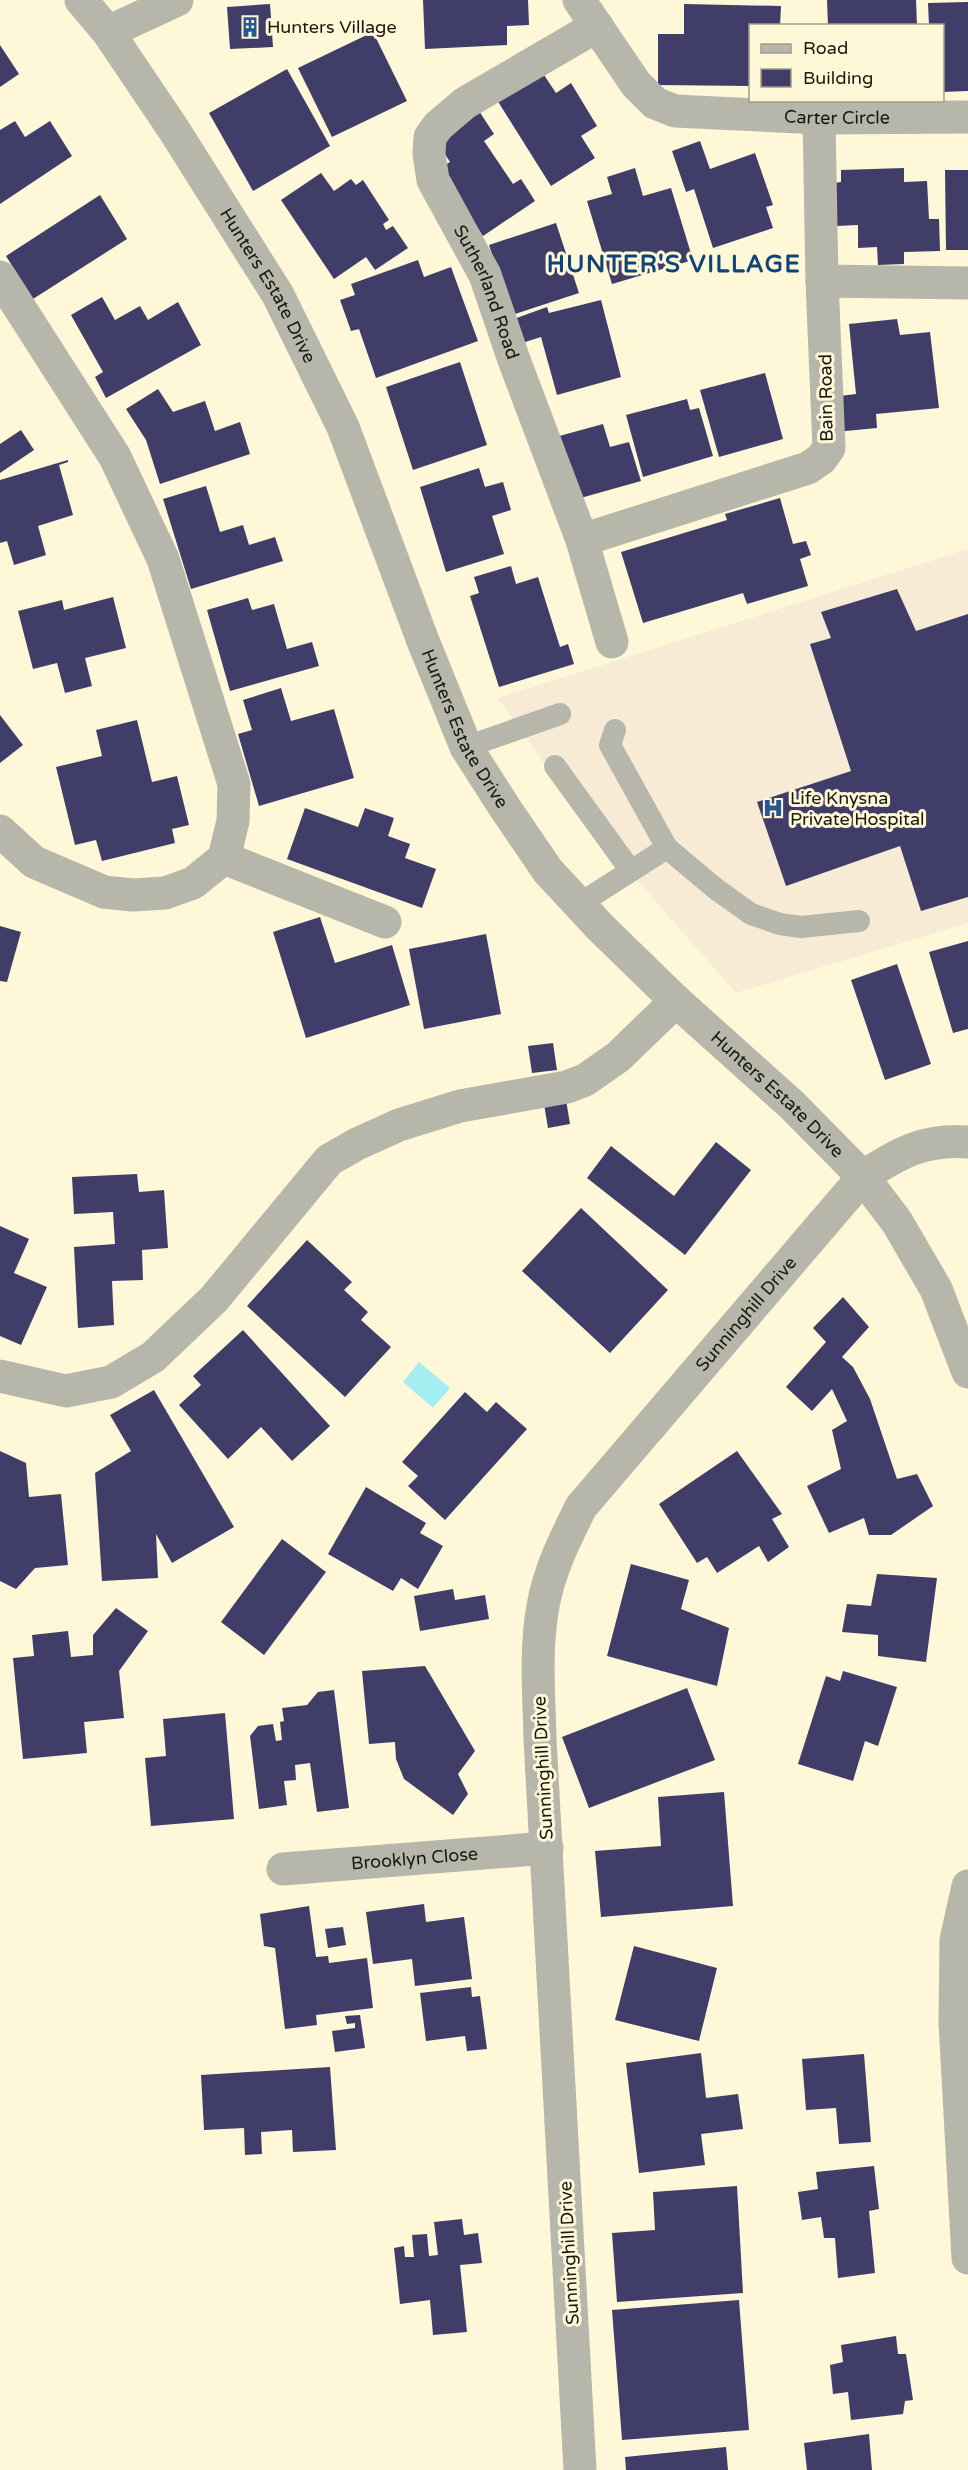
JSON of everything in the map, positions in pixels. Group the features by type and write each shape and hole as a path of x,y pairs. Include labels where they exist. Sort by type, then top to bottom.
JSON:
{"street":[{"name":"Hunters Estate Drive","path":"81,0 108,32 174,130 278,295 343,427 423,641 466,747 548,872 676,1001 790,1104 863,1177 897,1222 936,1289 968,1372"},
{"path":"108,32 177,0"},
{"name":"Carter Circle","path":"588,13 636,84 655,103 675,111 819,118 968,117"},
{"name":"Sutherland Road","path":"588,13 465,103 438,126 430,137 429,154 433,180 485,274 514,360 582,540 612,642"},
{"name":"Bain Road","path":"582,540 808,468 829,448 822,281 819,118"},
{"path":"0,277 115,457 163,559 234,784 233,821 224,858 193,883 165,892 133,895 104,891 34,862 0,831"},
{"path":"822,281 968,283"},
{"path":"224,858 385,922"},
{"path":"0,1376 66,1391 111,1382 153,1357 214,1299 329,1160 399,1125 459,1106 567,1087 585,1080 618,1057 676,1001"},
{"name":"Sunninghill Drive","path":"580,2470 540,1739 539,1659 543,1606 557,1557 581,1508 863,1177 892,1157 917,1146 947,1141 968,1142"},
{"name":"Brooklyn Close","path":"283,1869 547,1848"},
{"path":"968,1886 956,1940 955,2024 968,2258"}],"lane":[{"path":"466,747 560,714"},
{"path":"615,730 610,745 667,848 716,889 751,914 780,924 801,927 860,921"},
{"path":"555,766 631,871"},
{"path":"579,904 667,848"}],"shaded area":[{"name":"Life Knysna Private Hospital","path":"968,549 968,923 736,993 608,847 548,769 498,698"}],"water":[{"path":"419,1362 450,1388 433,1408 403,1382"}],"building":[{"path":"423,0 528,0 529,25 507,26 507,45 425,49"},
{"path":"827,0 916,0 917,24 828,24"},
{"path":"968,2 968,91 944,92 944,24 929,24 928,3"},
{"name":"Hunters Village","path":"270,4 273,47 230,49 227,7"},
{"path":"684,4 781,6 780,24 749,24 749,86 658,85 658,34 684,34"},
{"path":"373,32 407,101 332,137 298,68"},
{"path":"0,45 19,74 0,87"},
{"path":"287,69 330,146 253,191 209,113"},
{"path":"542,72 556,93 571,83 597,126 581,136 595,158 551,186 497,100"},
{"path":"479,111 494,134 484,141 513,184 521,179 535,201 483,236 438,169 450,162 436,140"},
{"path":"15,121 25,137 50,121 72,156 0,204 0,130"},
{"path":"700,141 710,169 755,153 773,205 766,207 773,228 713,248 694,189 686,192 672,151"},
{"path":"635,168 643,196 671,188 693,260 612,284 587,201 612,194 607,177"},
{"path":"904,168 904,182 927,181 929,219 939,219 940,251 904,252 904,264 878,265 877,247 858,248 858,225 836,226 834,183 841,182 841,170"},
{"path":"945,170 968,170 968,250 946,250"},
{"path":"321,173 334,191 351,179 356,185 363,180 389,220 383,224 386,230 393,226 408,248 375,270 366,257 334,279 281,200"},
{"path":"100,195 127,239 33,299 6,256"},
{"path":"556,223 579,293 512,315 489,245"},
{"path":"418,260 424,277 451,267 478,341 376,378 359,329 351,331 340,300 355,295 351,284"},
{"path":"102,297 115,320 140,306 148,320 178,302 201,345 106,398 95,377 103,372 71,315"},
{"path":"601,300 621,377 557,395 541,337 519,344 511,320 547,307 549,313"},
{"path":"897,319 900,335 930,332 939,408 876,414 877,428 835,432 831,397 856,394 849,324"},
{"path":"460,362 487,445 413,470 386,387"},
{"path":"765,373 783,439 719,457 700,390"},
{"path":"158,389 173,412 205,401 215,431 240,422 250,454 160,484 146,440 126,409"},
{"path":"687,399 690,410 699,408 713,456 643,477 626,415"},
{"path":"603,424 610,447 629,442 641,481 570,501 552,438"},
{"path":"21,430 34,450 0,473 0,444"},
{"path":"68,460 59,465 73,515 38,526 46,555 14,565 7,541 0,543 0,480"},
{"path":"479,468 485,487 503,482 511,510 492,516 504,554 446,572 420,487"},
{"path":"206,486 220,532 243,525 249,545 275,537 283,561 191,589 163,499"},
{"path":"780,498 793,544 806,541 811,555 800,559 808,586 747,604 743,593 643,623 621,552 727,520 725,514"},
{"path":"511,566 516,584 538,577 560,647 568,644 574,664 499,687 470,596 479,593 474,577"},
{"path":"897,589 916,631 968,614 968,897 921,911 900,846 786,886 757,802 851,771 810,644 831,638 821,612"},
{"path":"113,597 126,648 85,658 92,686 65,693 57,663 33,669 18,611 62,600 64,610"},
{"path":"248,598 252,610 274,604 287,649 312,642 319,666 230,691 207,610"},
{"path":"281,688 291,721 334,709 354,778 259,806 238,734 252,730 243,700"},
{"path":"0,715 23,745 0,763"},
{"path":"137,720 152,782 177,776 189,825 172,829 175,843 102,861 96,840 75,845 56,767 102,756 96,730"},
{"path":"305,808 358,827 365,808 394,818 388,836 410,844 405,858 436,869 422,908 287,859"},
{"path":"320,917 335,963 392,945 410,1005 306,1038 273,932"},
{"path":"0,926 21,932 7,982 0,981"},
{"path":"486,934 501,1014 424,1029 409,949"},
{"path":"968,941 968,1029 953,1033 929,952"},
{"path":"897,964 931,1064 885,1080 851,980"},
{"path":"553,1043 557,1070 532,1073 528,1046"},
{"path":"566,1100 570,1124 548,1128 544,1104"},
{"path":"716,1142 751,1170 685,1255 587,1178 611,1146 674,1196"},
{"path":"137,1174 139,1192 164,1190 168,1248 142,1250 143,1280 112,1281 114,1325 78,1328 74,1247 115,1244 113,1212 74,1214 72,1177"},
{"path":"581,1208 668,1290 610,1353 522,1271"},
{"path":"0,1226 29,1239 14,1273 47,1287 21,1345 0,1336"},
{"path":"307,1240 352,1282 344,1290 368,1312 361,1320 391,1347 345,1397 247,1306"},
{"path":"843,1297 869,1327 842,1357 853,1367 870,1399 897,1479 917,1474 933,1506 891,1535 869,1535 864,1518 829,1533 807,1486 841,1469 832,1430 847,1421 832,1389 812,1411 786,1387 826,1342 813,1328"},
{"path":"243,1330 330,1426 292,1461 261,1427 228,1459 179,1405 201,1385 193,1376"},
{"path":"154,1390 234,1527 172,1563 156,1534 158,1578 102,1581 95,1473 131,1451 110,1415"},
{"path":"465,1392 487,1412 496,1402 527,1429 445,1520 408,1486 418,1476 402,1462"},
{"path":"0,1451 26,1463 29,1497 61,1494 68,1565 35,1568 16,1589 0,1581"},
{"path":"737,1451 782,1514 772,1519 789,1547 768,1562 759,1546 717,1573 707,1557 697,1563 659,1504"},
{"path":"366,1487 426,1523 420,1533 443,1546 418,1589 401,1578 393,1591 328,1554"},
{"path":"282,1539 326,1572 264,1655 221,1622"},
{"path":"631,1564 689,1580 681,1609 729,1628 717,1686 607,1656"},
{"path":"877,1574 937,1578 926,1662 878,1656 878,1635 842,1632 847,1604 871,1606"},
{"path":"453,1589 455,1600 485,1595 489,1619 420,1631 414,1596"},
{"path":"116,1608 148,1631 119,1671 124,1718 84,1722 87,1753 23,1759 13,1658 34,1656 32,1635 68,1631 71,1657 93,1655 93,1635"},
{"path":"425,1666 475,1751 458,1774 468,1794 453,1815 404,1779 396,1759 395,1742 369,1744 362,1671"},
{"path":"843,1671 897,1687 878,1746 865,1741 853,1781 798,1764 826,1676 840,1681"},
{"path":"687,1688 715,1760 589,1808 562,1737"},
{"path":"334,1690 349,1808 317,1812 310,1763 295,1765 296,1780 284,1781 287,1805 259,1809 250,1736 258,1726 273,1724 276,1741 282,1740 280,1722 284,1721 282,1708 307,1705 318,1692"},
{"path":"225,1713 234,1819 151,1826 145,1758 166,1756 163,1719"},
{"path":"724,1792 733,1906 601,1917 595,1851 661,1846 658,1797"},
{"path":"424,1904 426,1922 464,1917 472,1979 415,1986 412,1959 373,1964 366,1912"},
{"path":"309,1906 316,1957 328,1956 329,1963 367,1958 373,2008 316,2015 317,2025 285,2029 275,1948 264,1946 260,1914"},
{"path":"343,1927 346,1945 328,1948 325,1929"},
{"path":"634,1946 717,1968 699,2041 615,2020"},
{"path":"471,1987 472,1997 480,1996 487,2049 467,2051 465,2036 426,2041 420,1993"},
{"path":"360,2015 365,2048 335,2052 332,2031 355,2028 355,2023 347,2024 345,2016"},
{"path":"701,2053 706,2098 738,2094 743,2129 701,2134 705,2165 639,2173 626,2063"},
{"path":"864,2054 871,2142 839,2144 836,2108 806,2110 802,2059"},
{"path":"330,2067 336,2150 293,2152 292,2130 261,2132 262,2154 245,2155 244,2128 204,2130 201,2075"},
{"path":"874,2166 879,2209 869,2211 875,2273 838,2278 835,2238 824,2238 821,2217 802,2220 798,2192 818,2189 816,2172"},
{"path":"737,2186 743,2293 617,2302 612,2233 655,2230 653,2192"},
{"path":"462,2219 464,2235 478,2233 482,2263 460,2265 467,2332 433,2335 430,2300 400,2304 394,2248 404,2246 405,2257 414,2257 412,2235 427,2234 429,2256 438,2255 434,2222"},
{"path":"739,2300 749,2430 622,2440 612,2310"},
{"path":"896,2336 898,2354 906,2354 913,2400 905,2401 903,2414 851,2420 848,2392 833,2394 830,2365 843,2362 841,2345"},
{"path":"869,2434 872,2470 807,2470 804,2443"},
{"path":"726,2447 728,2470 626,2470 625,2457"}],"place":[{"name":"Hunters Village","path":"250,27"},
{"name":"Life Knysna Private Hospital","path":"773,808"}],"district":[{"name":"HUNTER'S VILLAGE","path":"674,264"}]}
